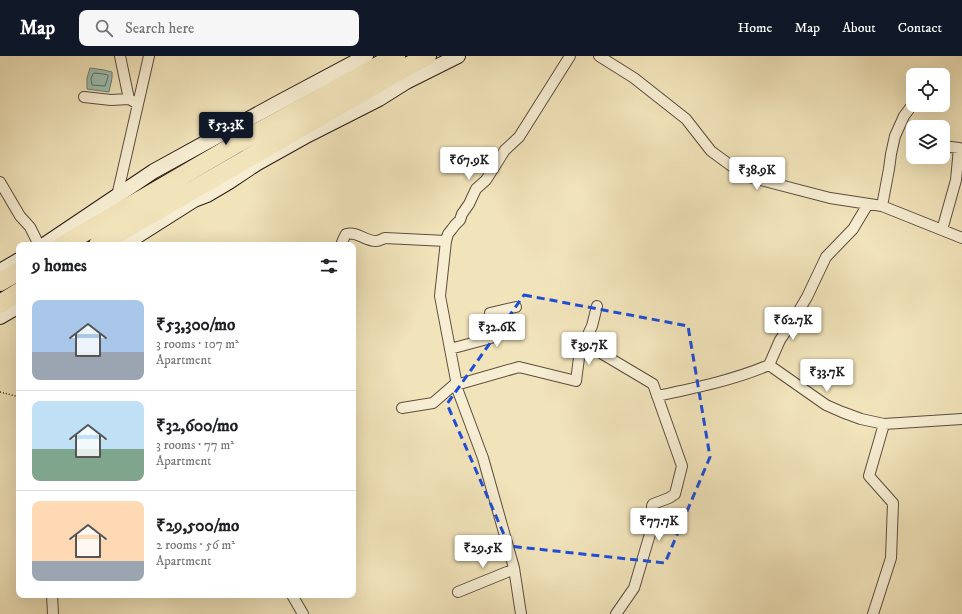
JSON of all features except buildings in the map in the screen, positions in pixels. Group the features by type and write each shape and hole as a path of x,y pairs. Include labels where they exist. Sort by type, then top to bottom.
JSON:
{"highway":[{"path":"69,242 238,143 396,56"},
{"path":"116,242 194,189 427,56"},
{"path":"0,282 16,273"},
{"path":"0,304 16,294"}],"street":[{"path":"120,56 133,101"},
{"path":"117,196 133,101 149,56"},
{"path":"48,242 154,171 366,56"},
{"path":"116,242 194,200 207,195 256,164 308,135 378,99 406,82 458,56"},
{"path":"521,614 514,570 483,458 456,384 440,296 448,234 460,220 476,189 486,180 505,150 519,137 570,56"},
{"path":"598,56 634,78 686,119 711,151 745,176 830,198 882,206 962,238"},
{"path":"84,97 133,101"},
{"path":"882,206 895,136 907,112"},
{"path":"942,230 956,180 959,148 950,147"},
{"path":"0,182 20,216 30,227 37,242"},
{"path":"657,396 700,387 758,370 769,365 780,340 807,297 826,256 853,229 868,204"},
{"path":"343,242 346,234 352,233 363,238 376,241 385,238 446,241"},
{"path":"0,271 16,262"},
{"path":"402,408 433,403 456,384 519,367 576,381 580,350 592,326 597,306"},
{"path":"450,349 491,338 490,312 516,307"},
{"path":"0,317 16,308"},
{"path":"584,343 653,384 682,466 675,494 653,504 652,506 650,534 634,588 616,614"},
{"path":"769,365 826,405 861,419 884,424 962,419"},
{"path":"872,614 891,558 893,504 869,476 884,424"},
{"path":"458,592 514,570"},
{"path":"52,598 52,614"},
{"path":"294,598 304,614"}],"path":[{"path":"0,392 16,396"}],"highlighted area":[{"path":"524,295 688,326 710,457 665,563 509,546 447,404"}],"water":[{"path":"90,68 112,72 109,92 87,89 87,78"}]}
